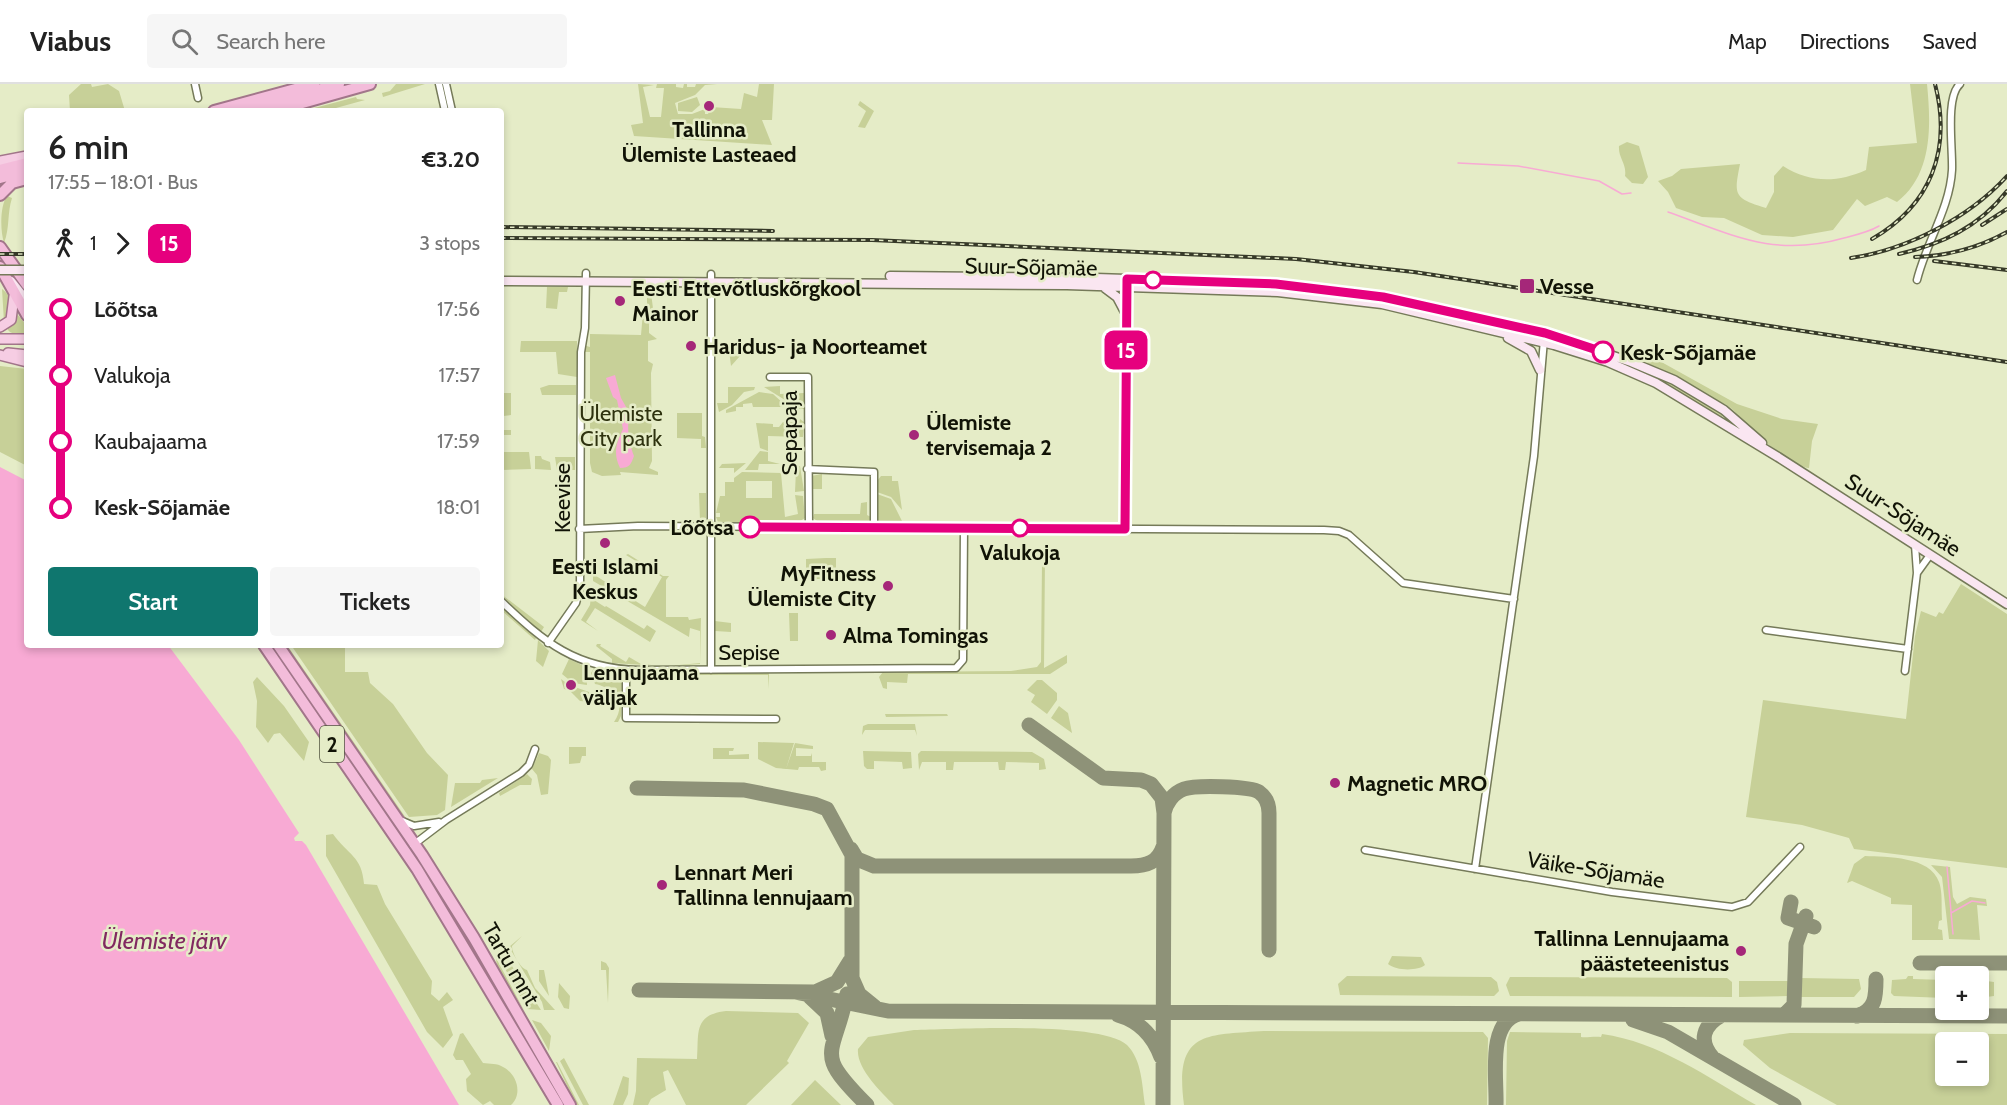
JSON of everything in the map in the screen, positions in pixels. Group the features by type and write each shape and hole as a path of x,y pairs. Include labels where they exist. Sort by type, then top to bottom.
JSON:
{"highway":[{"path":"225,108 314,84"},
{"path":"255,108 339,84"},
{"path":"286,108 369,84"},
{"path":"3,172 24,164"},
{"path":"3,172 24,171"},
{"path":"3,172 24,178"},
{"path":"0,195 3,172"},
{"path":"0,247 24,281"},
{"path":"2,271 24,311"},
{"name":"Tartu mnt","path":"266,648 410,857 477,965 558,1105"},
{"name":"Tartu mnt","path":"280,648 415,844 474,938 570,1105"}],"main road":[{"path":"3,172 24,158"},
{"path":"2,271 24,270"},
{"path":"2,271 24,297"},
{"name":"Suur-Sõjamäe","path":"504,281 586,277 1127,284 1323,288 1383,297 1544,338 1656,383 1778,457 2007,604"},
{"name":"Suur-Sõjamäe","path":"890,280 1102,287 1127,284 1323,296 1382,304 1497,332 1586,345 1674,380 1731,416 1778,457"},
{"path":"1102,287 1117,297 1126,314"},
{"path":"0,327 11,320 14,296"},
{"path":"1497,332 1531,351 1540,370"},
{"path":"0,339 24,339"},
{"path":"0,354 24,355"},
{"path":"0,354 24,361"},
{"path":"1725,425 1731,416"}],"street":[{"path":"195,84 198,98"},
{"path":"439,84 444,108"},
{"path":"449,84 452,108"},
{"path":"1917,280 1922,260 1949,190 1952,171 1952,97 1960,84"},
{"name":"Keevise","path":"548,643 572,611 579,595 581,352 585,328 586,277"},
{"path":"711,278 711,670"},
{"path":"1125,529 1127,284"},
{"path":"1475,869 1534,456 1544,338"},
{"name":"Sepapaja","path":"770,377 808,377 808,527"},
{"path":"807,470 874,471 874,528"},
{"path":"579,529 633,526 1339,531 1349,535 1403,583 1515,599"},
{"name":"Sepise","path":"504,604 548,643 583,661 626,670 952,669 962,664 964,528"},
{"path":"1905,670 1917,573 1915,544"},
{"path":"1917,573 1930,555"},
{"path":"1766,630 1908,649"},
{"path":"626,670 626,718 776,720"},
{"path":"410,857 415,844 446,820 521,773 530,765 535,749"},
{"path":"399,820 414,825 446,820"},
{"name":"Väike-Sõjamäe","path":"1365,850 1605,891 1732,907 1748,902 1800,847"}],"green space":[{"path":"81,84 91,84 92,87 108,84 119,91 124,108 70,108 69,95"},
{"path":"396,84 425,84 383,97 382,93 390,91"},
{"path":"638,84 654,85 643,87 650,117 661,117 664,88 656,88 657,84 676,84 676,87 683,88 684,84 687,84 687,87 695,87 696,84 717,84 705,85 695,95 675,103 678,114 692,114 705,109 705,114 708,114 711,107 741,109 744,93 757,97 759,84 774,84 772,120 762,120 772,145 634,136 631,125 643,123"},
{"path":"1910,84 1927,84 1929,132 1927,148 1917,178 1909,191 1897,202 1887,197 1865,206 1857,199 1833,230 1793,237 1762,235 1724,218 1702,217 1676,208 1668,192 1658,181 1672,176 1681,169 1740,164 1738,194 1747,201 1766,208 1774,192 1774,176 1783,166 1803,176 1824,179 1845,177 1866,170 1869,147 1917,143"},
{"path":"356,97 365,100 336,108 314,108"},
{"path":"697,97 700,105 692,112 678,111 678,103"},
{"path":"860,101 874,111 865,128 858,127 866,111 858,105"},
{"path":"1627,142 1639,146 1648,177 1643,184 1632,183 1625,176 1619,146"},
{"path":"7,196 12,198 4,243 1,218"},
{"path":"547,287 568,287 567,292 559,292 557,309 546,308"},
{"path":"2,289 9,297 11,305 4,322"},
{"name":"Ülemiste City park","path":"647,293 651,293 654,316 649,320 649,333 657,339 648,341 648,361 653,364 651,373 652,461 649,468 658,472 658,475 620,472 621,475 602,476 592,472 590,463 590,352 583,352 583,345 590,347 590,334 641,335 643,312 647,312"},
{"path":"17,314 24,322 24,333 13,333 7,328"},
{"path":"521,341 577,341 577,377 558,374 556,352 520,352"},
{"path":"727,342 735,347 740,343 740,356 731,366 729,350 726,349"},
{"path":"1638,349 1737,404 1782,419 1818,424 1812,441 1809,468 1796,463 1767,443 1726,405 1641,360"},
{"path":"0,366 24,369 24,464 0,452"},
{"path":"1637,369 1672,383 1723,414 1722,417 1636,371"},
{"path":"549,385 576,385 576,395 542,395 540,388"},
{"path":"780,386 780,394 804,393 804,409 790,409 790,401 764,387"},
{"path":"728,387 755,387 754,390 744,392 732,405 719,412 717,403 728,403"},
{"path":"759,392 773,394 784,404 784,407 753,407 752,403 743,404 743,407 736,407 736,411 726,413 726,410"},
{"path":"504,393 511,393 511,415 504,416"},
{"path":"677,413 702,413 702,436 705,437 706,448 701,448 701,439 677,438"},
{"path":"800,419 804,422 803,437 768,436 768,451 760,448 756,423 773,424 773,427 779,427 783,422 799,422"},
{"path":"504,430 511,430 511,435 504,435"},
{"path":"760,451 768,452 768,461 780,464 759,464 758,470 745,470"},
{"path":"504,452 529,452 531,469 504,470"},
{"path":"535,456 541,456 542,459 550,462 551,470 535,469"},
{"path":"555,457 575,457 575,470 557,470"},
{"path":"746,463 734,473 734,468 719,468 722,464"},
{"path":"800,466 804,491 795,492 796,470 786,467"},
{"path":"742,472 781,473 785,517 798,514 795,495 803,496 805,518 797,523 718,522 716,517 720,517 720,513 716,513 720,496 725,496 725,482 734,482 734,478","holes":["746,481 772,481 772,498 746,498"]},
{"path":"822,474 822,489 809,489 811,476"},
{"path":"881,476 892,476 892,481 898,481 902,510 891,497 877,492 877,481"},
{"path":"699,493 706,493 706,518 700,520"},
{"path":"877,494 891,499 903,523 878,523"},
{"path":"867,502 867,515 871,517 870,523 820,523 813,518 814,514 860,514 861,503"},
{"path":"628,554 663,576 669,576 666,580 666,617 688,617 689,620 701,618 700,664 669,666 700,663 700,631 690,628 689,637 593,581 593,574 645,607 662,577 626,555"},
{"path":"836,558 836,579 806,579 806,559"},
{"path":"1045,558 1044,668 1067,655 1067,663 1050,674 908,674 907,683 887,682 887,689 883,688 879,677 883,672 1011,671 1037,667 1041,662 1042,562"},
{"path":"1961,584 2007,614 2007,868 1854,849 1849,838 1802,825 1746,817 1763,700 1906,719 1915,636 1921,611 1936,617 1939,612 1943,614"},
{"path":"592,587 594,600 644,629 647,625 656,631 650,642 595,608 586,622 598,631 581,620 590,605"},
{"path":"504,596 544,627 541,632 527,622"},
{"path":"504,608 536,638 535,640 504,613"},
{"path":"789,613 798,613 798,641 790,641"},
{"path":"715,621 731,623 731,632 715,631"},
{"path":"538,640 549,651 543,667 536,661"},
{"path":"601,644 600,646 626,662 629,657 641,664 662,666 612,663 612,659 596,646"},
{"path":"271,648 274,648 396,824 391,823"},
{"path":"286,648 289,648 408,821 402,817"},
{"path":"293,648 345,648 345,672 368,672 370,683 393,704 427,753 448,775 445,810 437,815 409,817"},
{"path":"569,659 586,667 587,685 573,683 562,674"},
{"path":"594,668 622,676 621,716 618,722 614,722 619,709 617,697 608,689 595,684 591,673"},
{"path":"769,673 769,689 768,675 632,675"},
{"path":"257,677 284,706 309,742 304,761 280,733 274,734 268,743 256,727 257,701 253,682"},
{"path":"561,679 569,685 589,692 591,702 580,701 569,690 564,689"},
{"path":"1037,680 1042,680 1057,693 1057,700 1047,714 1031,702 1035,695 1027,690"},
{"path":"1059,706 1068,713 1072,733 1051,718"},
{"path":"885,714 947,714 948,716 886,717"},
{"path":"868,724 915,724 917,736 915,730 865,730 862,735 863,726"},
{"path":"758,742 794,743 786,769 776,768 758,759"},
{"path":"795,743 813,746 813,749 796,748 796,756 811,756 812,753 812,762 826,762 826,770 821,771 819,767 786,769"},
{"path":"569,747 586,747 586,756 582,756 580,763 569,764"},
{"path":"713,748 734,748 733,751 729,751 729,755 749,754 749,759 713,759"},
{"path":"863,751 911,752 912,768 903,769 902,762 874,761 874,769 867,769 864,766"},
{"path":"921,751 1032,752 1044,759 1046,769 1039,770 1039,763 1006,762 1005,770 999,770 998,762 954,762 953,770 946,770 946,762 922,762 919,770 918,754"},
{"path":"539,753 548,756 551,760 548,794 541,795 537,775 532,769"},
{"path":"527,774 532,779 531,785 520,785 500,796 499,793"},
{"path":"498,778 451,807 455,783 480,783 482,780"},
{"path":"333,834 357,861 364,884 377,885 385,904 432,981 431,994 439,1001 447,992 453,1000 443,1007 453,1035 443,1048 427,1032 326,856 326,835"},
{"path":"1865,856 1907,860 1927,867 1934,873 1941,891 1942,920 1939,921 1938,929 1942,930 1943,940 1912,940 1912,905 1891,904 1891,898 1852,881 1847,883 1854,864"},
{"path":"1931,865 1950,867 1953,897 1957,904 1970,897 1986,899 1987,906 1977,905 1980,940 1949,939 1942,877"},
{"path":"522,936 512,946 515,956 527,970 535,988 555,1010 544,1010 542,1002 509,947"},
{"path":"502,949 506,950 506,957 541,1010 527,1009 497,954"},
{"path":"1392,956 1421,957 1425,965 1412,969 1396,968 1388,964"},
{"path":"496,958 525,1012 497,966"},
{"path":"601,961 609,968 608,1003 606,970 601,970"},
{"path":"539,970 544,970 549,996 539,981"},
{"path":"1347,976 1491,977 1497,982 1499,991 1494,996 1340,995 1338,984"},
{"path":"1908,976 1913,976 1913,979 1935,980 1935,998 1894,996 1891,993 1892,980 1906,979"},
{"path":"1510,977 1727,978 1732,982 1732,997 1510,996 1506,985"},
{"path":"1800,978 1859,979 1861,989 1854,997 1800,997"},
{"path":"1739,981 1790,981 1789,996 1739,997"},
{"path":"1989,981 1994,982 1994,996 1989,997"},
{"path":"559,983 570,996 569,1009 564,1008 558,997"},
{"path":"726,1011 798,1013 809,1023 787,1061 789,1063 746,1105 686,1105 668,1070 663,1072 666,1090 651,1099 648,1105 633,1105 636,1091 637,1058 697,1059 698,1033 703,1021 715,1013"},
{"path":"532,1020 541,1023 551,1036 549,1051"},
{"path":"1059,1029 1112,1037 1127,1045 1136,1058 1145,1105 894,1105 865,1072 858,1056 858,1049 868,1037 914,1030"},
{"path":"1264,1031 1483,1032 1488,1038 1487,1105 1184,1105 1182,1081 1184,1063 1189,1050 1198,1042 1210,1037"},
{"path":"1510,1032 1581,1033 1581,1037 1601,1037 1602,1034 1623,1038 1682,1062 1756,1105 1506,1105 1507,1041"},
{"path":"463,1033 483,1063 496,1064 512,1074 517,1085 517,1095 511,1105 494,1105 490,1101 483,1105 467,1091 466,1079 471,1074 463,1060 456,1060 453,1055 460,1034"},
{"path":"1790,1033 1935,1034 1935,1086 1989,1086 1989,1034 2007,1034 2007,1105 1837,1105 1770,1068 1743,1045 1744,1040"},
{"path":"564,1058 589,1105 583,1105 560,1061"},
{"path":"557,1062 579,1105 576,1105"},
{"path":"623,1076 629,1078 628,1094 623,1105 613,1105"},
{"path":"815,1080 841,1105 791,1105"}],"water":[{"path":"615,375 621,398 630,414 629,435 634,456 630,465 623,468 620,468 616,453 623,429 617,400 613,397 606,378"},
{"name":"Ülemiste järv","path":"0,467 24,479 24,648 170,648 239,740 299,833 294,838 295,841 302,841 306,845 459,1105 0,1105"}],"waterway":[{"path":"1458,163 1518,166 1599,181 1622,194 1631,193"},
{"path":"1668,212 1734,236 1775,245 1819,244 1879,226"},
{"path":"1947,867 1953,934"},
{"path":"1951,913 1972,901 1985,903"}],"taxiway":[{"path":"1029,725 1103,778 1141,780 1151,784 1162,798 1164,813"},
{"path":"1163,1105 1164,813 1171,799 1180,791 1199,787 1234,787 1259,792 1268,804 1269,950"},
{"path":"637,788 744,790 814,804 827,809 852,855 852,978 859,994 875,1007"},
{"path":"851,849 857,859 874,866 1131,866 1155,860 1163,847"},
{"path":"1791,902 1788,918 1814,927"},
{"path":"1784,1015 1794,1005 1796,944 1806,916"},
{"path":"639,990 815,992 837,982 850,961"},
{"path":"1920,963 2007,963"},
{"path":"1857,1016 1868,1010 1874,1002 1876,979"},
{"path":"795,992 888,1011 2007,1016"},
{"path":"847,994 831,1054 839,1074 867,1105"},
{"path":"810,997 827,1013 832,1036"},
{"path":"1496,1105 1495,1066 1498,1039 1509,1019 1519,1014"},
{"path":"1118,1015 1139,1025 1154,1042 1161,1057"},
{"path":"1713,1058 1705,1046 1705,1034 1710,1024 1722,1015"},
{"path":"1633,1020 1668,1032 1794,1105"}],"railway":[{"path":"1872,239 1909,210 1932,174 1941,131 1940,108 1935,84"},
{"path":"1851,258 1893,248 1935,230 1974,205 2007,176"},
{"path":"1899,254 1930,245 1959,232 1984,215 2007,191"},
{"path":"1982,225 2007,209"},
{"path":"504,227 773,231"},
{"path":"1915,257 1963,250 1985,243 2007,232"},
{"path":"504,238 872,240 1296,259 1414,272 2007,362"},
{"path":"0,254 24,254"},
{"path":"1934,261 2007,270"}],"bus line":[{"name":"15","path":"750,527 1125,529 1127,279 1276,284 1383,297 1545,333 1603,352"}],"place":[{"name":"Tallinna Ülemiste Lasteaed","path":"709,106"},
{"name":"Vesse","path":"1527,286"},
{"name":"Eesti Ettevõtluskõrgkool Mainor","path":"620,301"},
{"name":"Haridus- ja Noorteamet","path":"691,346"},
{"name":"Kesk-Sõjamäe","path":"1603,352"},
{"name":"Ülemiste tervisemaja 2","path":"914,435"},
{"name":"Lõõtsa","path":"750,527"},
{"name":"Valukoja","path":"1020,528"},
{"name":"Eesti Islami Keskus","path":"605,543"},
{"name":"MyFitness Ülemiste City","path":"888,586"},
{"name":"Alma Tomingas","path":"831,635"},
{"name":"Lennujaama väljak","path":"571,685"},
{"name":"Magnetic MRO","path":"1335,783"},
{"name":"Lennart Meri Tallinna lennujaam","path":"662,885"},
{"name":"Tallinna Lennujaama päästeteenistus","path":"1741,951"}]}
